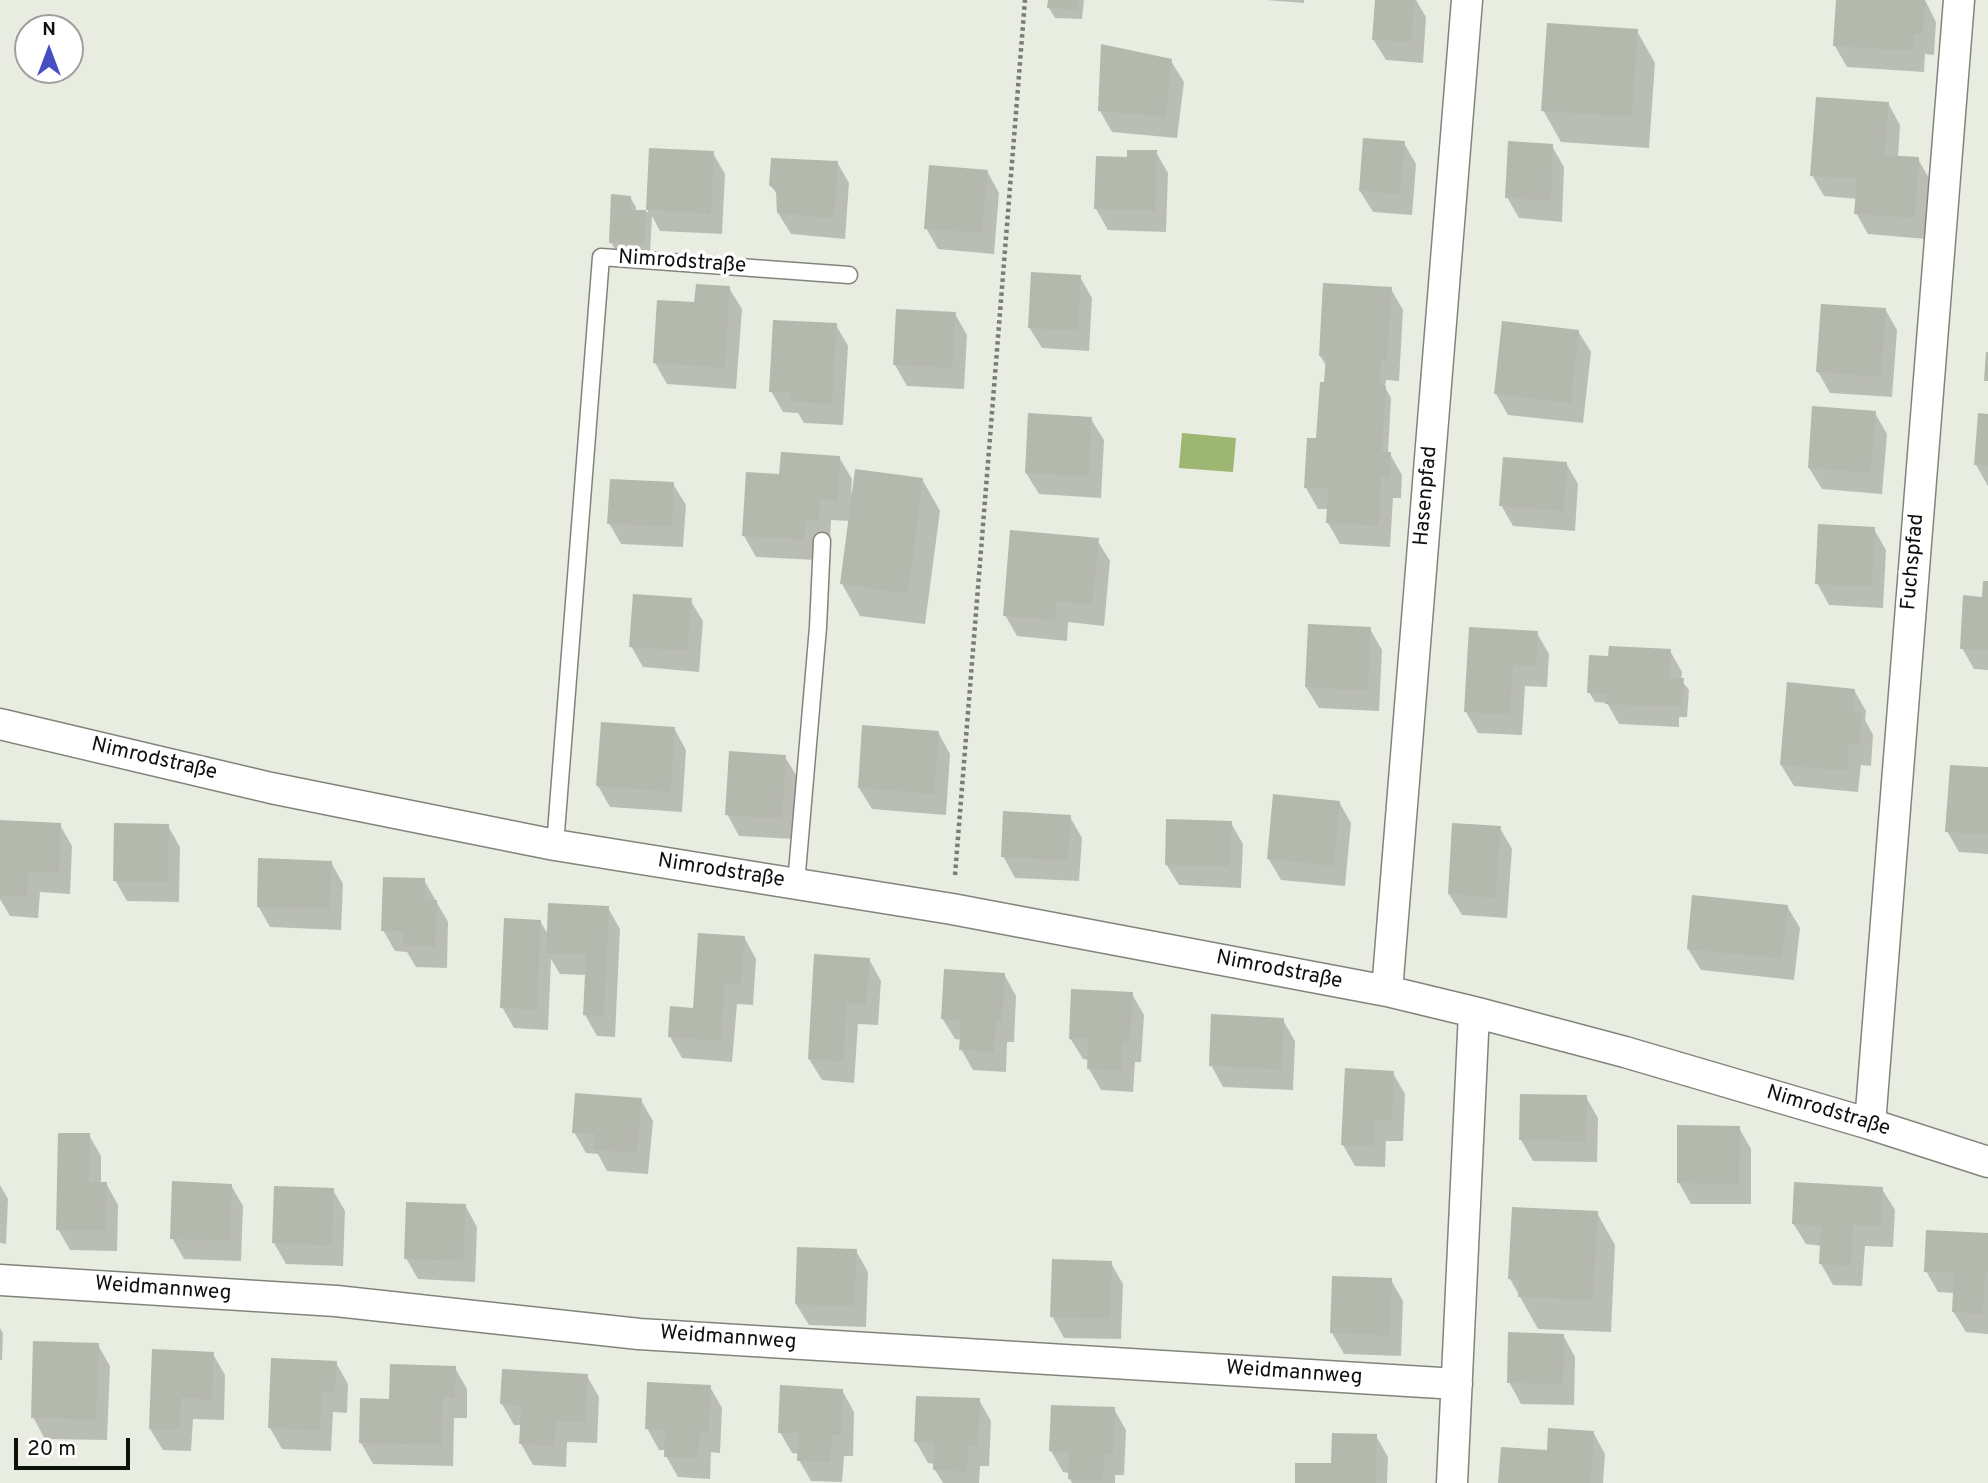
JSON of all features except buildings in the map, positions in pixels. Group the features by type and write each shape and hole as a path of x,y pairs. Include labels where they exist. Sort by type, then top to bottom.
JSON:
{"street":[{"name":"Hasenpfad","path":"1387,991 1466,0"},
{"name":"Fuchspfad","path":"1870,1124 1959,0"},
{"name":"Nimrodstraße","path":"0,724 271,788 555,845 952,909 1387,991 1625,1052 1870,1124 1988,1162"},
{"path":"1452,1483 1474,1012"},
{"name":"Weidmannweg","path":"0,1280 337,1301 639,1334 1457,1384"}],"lane":[{"name":"Nimrodstraße","path":"555,845 601,257 849,275"},
{"path":"796,884 818,626 822,541"}],"path":[{"path":"952,909 1025,0"}],"shaded area":[{"path":"1182,433 1236,438 1233,472 1179,468"}]}
